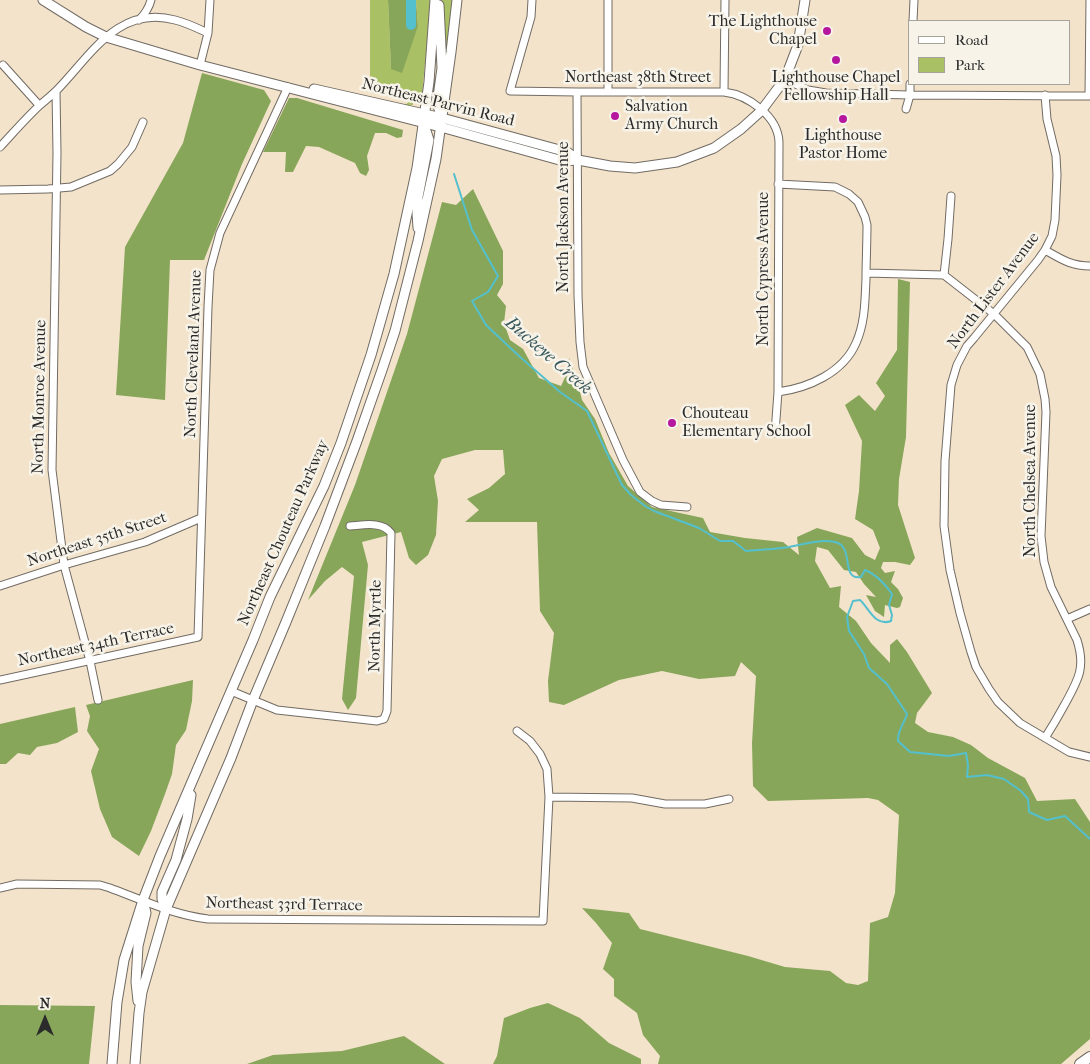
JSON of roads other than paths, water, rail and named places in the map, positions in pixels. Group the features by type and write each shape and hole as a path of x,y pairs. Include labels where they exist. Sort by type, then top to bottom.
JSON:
{"highway":[{"path":"1080,1064 1090,1056"}],"main road":[{"name":"Northeast Parvin Road","path":"43,0 86,27 106,37 200,64 288,87 422,116 444,125 567,152 578,160 635,168 678,162 714,148 741,129 761,111 785,79 798,45 804,0"},
{"name":"Northeast Chouteau Parkway","path":"112,1064 118,994 124,960 143,900 270,597 324,486 360,391 394,274 417,168 422,116 429,82 435,0"},
{"path":"439,0 442,68 437,104 444,125"},
{"name":"Northeast Chouteau Parkway","path":"135,1064 142,992 166,909 231,758 286,622 376,388 395,331 418,241 444,125 457,0"},
{"path":"418,241 418,197 429,140 422,116"},
{"path":"166,909 162,899 162,892 176,860 187,819 192,782"},
{"path":"139,1013 136,982 138,946 146,913 143,900"}],"street":[{"path":"138,20 144,14 151,0"},
{"path":"200,64 208,32 210,0"},
{"name":"Northeast 38th Street","path":"532,0 531,17 510,91 724,92 744,97 761,111"},
{"path":"608,0 608,92"},
{"path":"724,92 725,0"},
{"path":"913,20 914,0"},
{"path":"785,79 808,90 817,92 910,95 1089,96 1090,0"},
{"path":"0,147 56,91 92,50 118,28 138,20 164,18 208,32"},
{"path":"3,65 40,105"},
{"path":"906,110 910,95 910,85"},
{"name":"North Cleveland Avenue","path":"198,637 210,270 220,234 288,87"},
{"name":"North Monroe Avenue","path":"56,91 57,189 52,452 54,488 64,565 90,661 98,700"},
{"name":"North Jackson Avenue","path":"577,92 578,295 583,368 623,460 640,492 661,505 687,507"},
{"name":"North Lister Avenue","path":"1045,95 1047,119 1056,156 1057,175 1055,220 1052,236 1045,250 974,338 957,365 951,385 944,461 944,526 946,548 960,613 971,652 981,676 1008,713 1020,723 1046,738"},
{"name":"North Cypress Avenue","path":"761,111 772,122 778,134 778,392 775,433"},
{"path":"0,190 57,189 76,185 110,171 132,147 143,122"},
{"path":"778,184 835,187 849,194 858,202 867,225 865,312 856,344 838,367 821,379 800,388 778,392"},
{"path":"866,273 944,275 951,196"},
{"path":"1045,250 1074,265 1090,266"},
{"name":"North Chelsea Avenue","path":"944,275 994,314 1027,347 1035,362 1043,386 1046,412 1042,549 1047,575 1080,648 1081,656 1078,680 1046,738"},
{"name":"Northeast 35th Street","path":"0,586 64,565 145,542 201,518"},
{"name":"North Myrtle","path":"253,700 277,710 377,721 384,720 387,711 391,533 382,526 350,526"},
{"path":"1067,618 1090,608"},
{"name":"Northeast 34th Terrace","path":"0,680 198,637"},
{"path":"231,691 253,700"},
{"path":"517,731 530,741 540,754 547,769 549,797 632,798 665,804 705,804 729,798"},
{"path":"1046,738 1069,752 1090,758"},
{"name":"Northeast 33rd Terrace","path":"0,888 17,884 100,886 185,916 208,920 543,921 549,797"}],"waterway":[{"name":"Buckeye Creek","path":"411,0 411,25"},
{"name":"Buckeye Creek","path":"454,174 472,230 498,276 488,292 472,301 486,325 560,392 587,411 622,485 631,495 654,511 699,528 720,541 733,541 746,551 784,548 824,541 835,542 841,545 845,550 851,574 855,577 861,577 865,570 880,580 892,594 889,605 892,615 891,621 885,622 877,619 860,600 853,601 847,617 849,631 864,654 869,668 887,684 907,714 898,741 910,752 949,756 966,753 967,777 987,775 1004,779 1021,791 1028,799 1029,812 1047,820 1065,816 1090,839"}],"place":[{"name":"The Lighthouse Chapel","path":"827,31"},
{"name":"Lighthouse Chapel Fellowship Hall","path":"836,60"},
{"name":"Salvation Army Church","path":"615,116"},
{"name":"Lighthouse Pastor Home","path":"843,119"},
{"name":"Chouteau Elementary School","path":"672,423"}]}
